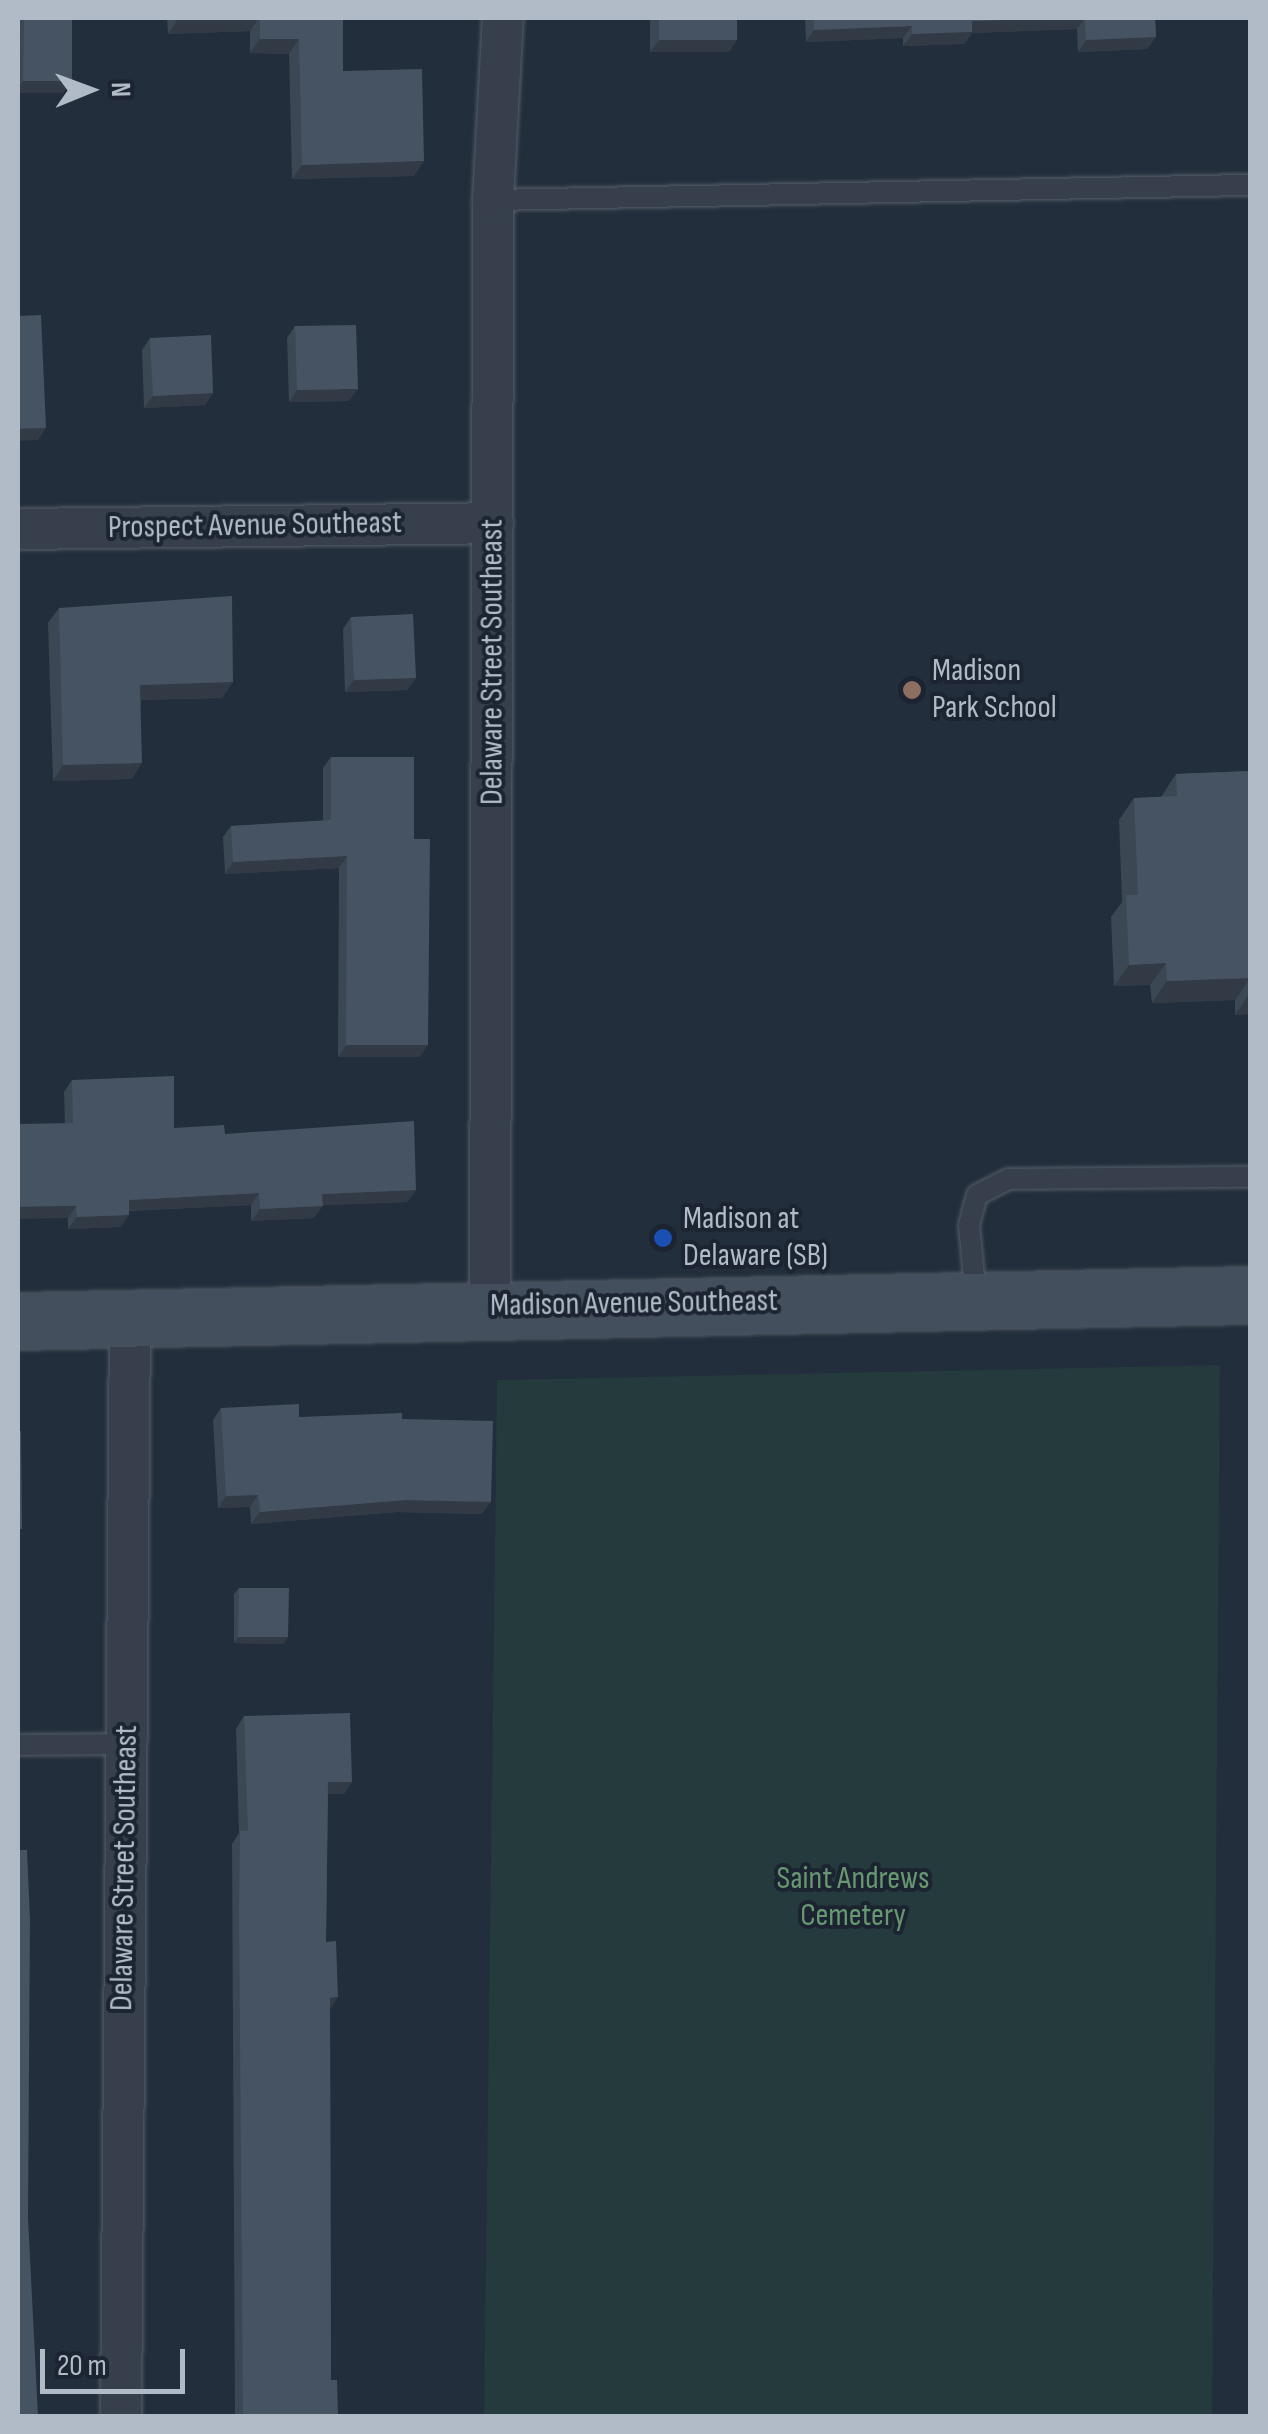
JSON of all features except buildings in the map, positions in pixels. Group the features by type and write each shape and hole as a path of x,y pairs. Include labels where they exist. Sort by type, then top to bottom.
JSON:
{"street":[{"name":"Delaware Street Southeast","path":"490,1308 493,200 503,18"},
{"name":"Prospect Avenue Southeast","path":"18,530 493,522"},
{"name":"Madison Avenue Southeast","path":"18,1321 976,1297 1250,1295"},
{"name":"Delaware Street Southeast","path":"120,2416 130,1320"}],"lane":[{"path":"493,200 1250,185"},
{"path":"976,1297 969,1225 977,1195 1009,1179 1250,1177"},
{"path":"18,1746 126,1744"}],"green space":[{"name":"Saint Andrews Cemetery","path":"1220,1365 1212,2416 484,2416 497,1380"}],"place":[{"name":"Madison Park School","path":"912,690"},
{"name":"Madison at Delaware (SB)","path":"663,1238"}]}
